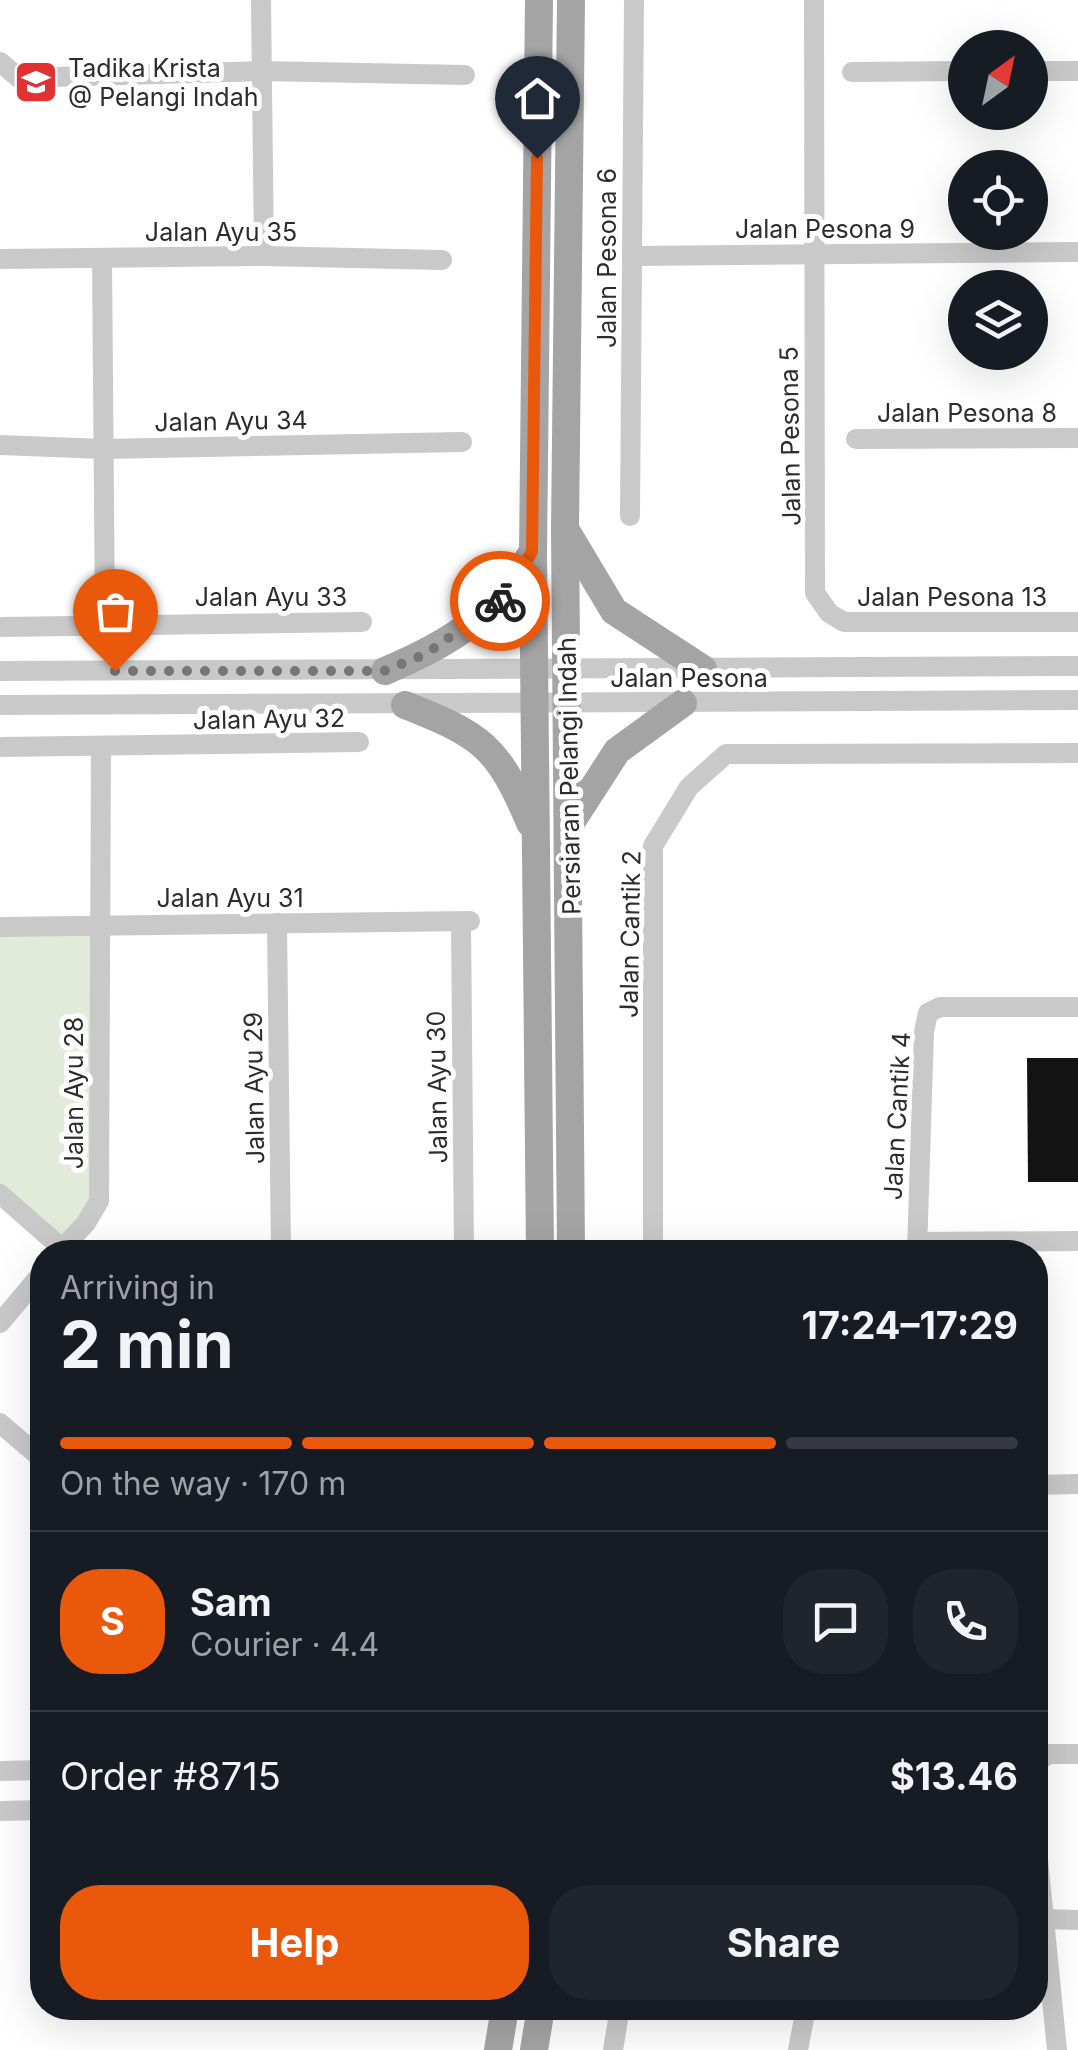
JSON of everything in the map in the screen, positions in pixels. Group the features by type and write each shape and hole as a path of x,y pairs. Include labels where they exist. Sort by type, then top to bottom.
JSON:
{"main road":[{"name":"Persiaran Pelangi Indah","path":"539,0 532,552 540,1240"},
{"name":"Persiaran Pelangi Indah","path":"570,1240 570,825 564,528 572,0"},
{"path":"564,528 614,611 702,668"},
{"path":"384,671 426,654 463,630 505,596 532,552"},
{"path":"570,825 617,750 683,703"},
{"path":"405,706 456,726 487,744 514,783 535,833"},
{"path":"498,2050 503,2020"},
{"path":"534,2050 539,2020"}],"street":[{"path":"260,0 264,256"},
{"name":"Jalan Pesona 6","path":"630,516 634,0"},
{"name":"Jalan Pesona 5","path":"814,0 816,593 829,613"},
{"path":"0,62 19,78 261,71 465,75"},
{"path":"1048,71 1078,70"},
{"path":"852,72 948,71"},
{"name":"Jalan Pesona 9","path":"632,256 1078,252"},
{"name":"Jalan Ayu 35","path":"0,259 264,256 442,260"},
{"path":"102,258 105,622"},
{"name":"Jalan Pesona 8","path":"856,438 1078,438"},
{"name":"Jalan Ayu 34","path":"0,444 104,448 462,442"},
{"name":"Jalan Pesona 13","path":"829,613 844,622 1078,622"},
{"name":"Jalan Ayu 33","path":"0,627 105,622 362,622"},
{"name":"Jalan Pesona","path":"0,671 1078,666"},
{"name":"Jalan Pesona","path":"0,706 1078,700"},
{"name":"Jalan Ayu 32","path":"0,747 359,742"},
{"name":"Jalan Ayu 28","path":"71,1240 99,1201 100,747"},
{"name":"Jalan Cantik 2","path":"654,1240 652,846 688,787 726,754 1078,753"},
{"name":"Jalan Ayu 31","path":"0,927 465,922"},
{"name":"Jalan Ayu 30","path":"464,1240 465,922"},
{"name":"Jalan Ayu 29","path":"276,923 281,1240"},
{"name":"Jalan Cantik 4","path":"917,1240 924,1032 928,1014 940,1007 1078,1007"},
{"path":"0,1194 51,1240"},
{"path":"1048,1241 1078,1240"},
{"path":"0,1324 30,1288"},
{"path":"0,1423 30,1449"},
{"path":"1048,1485 1078,1484"},
{"path":"1048,1755 1078,1754"},
{"path":"0,1771 30,1770"},
{"path":"0,1811 30,1810"},
{"path":"1048,1920 1078,1920"},
{"path":"1048,1966 1057,2050"},
{"path":"613,2050 618,2020"},
{"path":"798,2050 804,2020"}],"green space":[{"path":"91,932 92,1195 81,1218 62,1239 0,1184 0,935"}],"building":[{"path":"1027,1058 1078,1058 1078,1182 1028,1182"}],"way so far":[{"path":"115,671 384,671 426,654 500,601"}],"place":[{"name":"Tadika Krista @ Pelangi Indah","path":"36,82"}],"route":[{"path":"500,601 532,552 537,158"}]}
